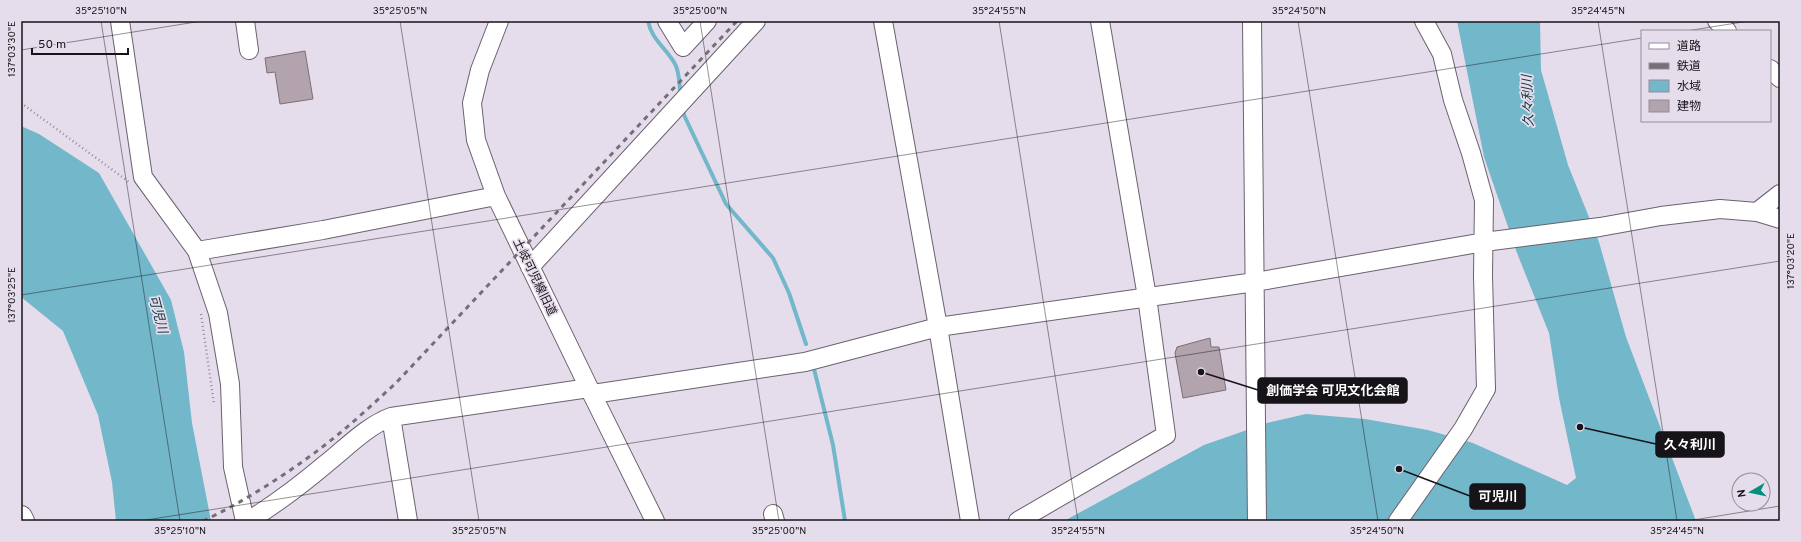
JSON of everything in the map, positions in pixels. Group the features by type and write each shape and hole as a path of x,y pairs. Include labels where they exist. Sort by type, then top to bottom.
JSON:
{"main road":[{"path":"21,517 23,521"}],"street":[{"path":"120,21 143,178 197,251 218,313 230,384 233,468 240,518 265,511 316,473 378,422 391,417 805,362 938,327 1147,296 1255,282 1491,242 1600,227 1661,216 1720,209 1757,212 1780,219"},
{"path":"245,21 249,50"},
{"name":"土岐可児線旧道","path":"499,21 480,70 472,103 476,140 496,196 655,521"},
{"path":"667,21 683,47 708,21"},
{"path":"530,267 756,21"},
{"path":"883,21 938,327 970,521"},
{"path":"1018,521 1166,435 1147,296 1100,21"},
{"path":"1252,21 1258,521"},
{"path":"1399,519 1463,429 1486,389 1483,276 1491,242 1484,200 1453,100 1442,54 1424,21"},
{"path":"1717,21 1727,30"},
{"path":"1771,70 1780,78"},
{"path":"1757,212 1780,194"},
{"path":"197,251 322,230 496,196"},
{"path":"391,417 408,521"}],"path":[{"path":"21,103 135,186"},
{"path":"200,308 215,408"}],"water":[{"path":"1457,21 1540,21 1541,70 1568,165 1599,242 1626,337 1696,521 1064,521 1204,445 1267,423 1306,414 1365,419 1428,430 1473,443 1567,485 1576,478 1559,398 1549,333 1517,253 1484,157"},
{"path":"21,126 39,134 99,173 171,300 184,352 192,423 211,521 116,521 112,482 98,415 63,331 21,297"}],"building":[{"path":"305,51 313,99 280,104 275,72 267,73 265,58"},
{"path":"1210,338 1211,347 1219,347 1226,390 1183,398 1175,353 1177,347"}],"waterway":[{"path":"648,21 652,33 677,67 681,96"},
{"path":"683,108 684,115 726,204 773,258 789,293 806,344"},
{"path":"813,365 833,445 845,521"}],"railway":[{"path":"203,521 254,494 305,460 358,418 395,384 737,21"}],"place":[{"name":"創価学会 可児文化会館","path":"1201,372"},
{"name":"久々利川","path":"1580,427"},
{"name":"可児川","path":"1399,469"}]}
